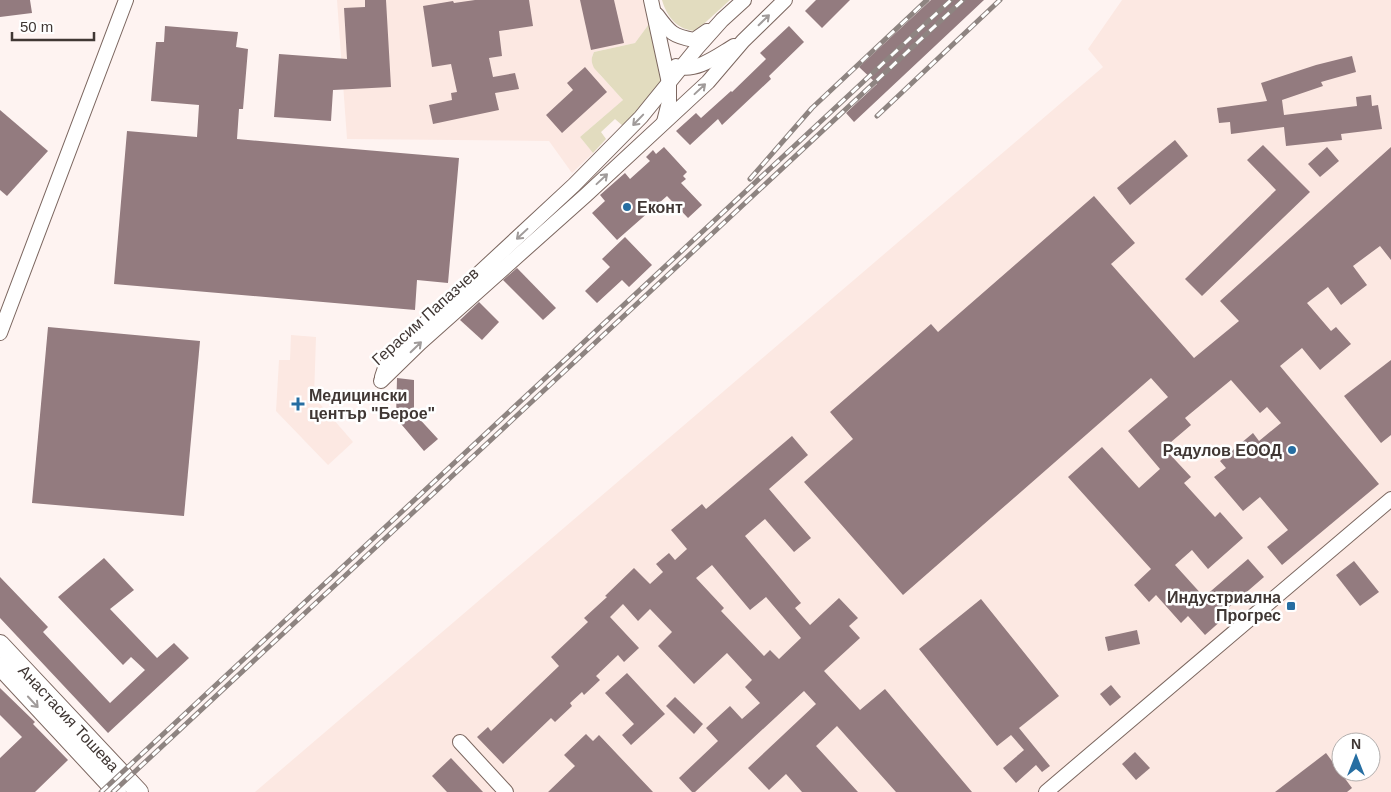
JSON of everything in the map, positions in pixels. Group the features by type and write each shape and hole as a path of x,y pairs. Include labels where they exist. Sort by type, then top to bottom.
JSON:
{"main road":[{"name":"Анастасия Тошева","path":"0,644 138,792"},
{"name":"Анастасия Тошева","path":"0,666 117,792"}],"street":[{"path":"0,333 126,0"},
{"name":"Герасим Папазчев","path":"744,0 722,20 641,117 574,185 392,354 381,381 420,343 586,195 708,82 743,41 785,0"},
{"path":"652,5 667,29 678,37 694,40 722,20"},
{"path":"652,5 669,83 669,102 664,122"},
{"path":"664,57 673,65 687,68 703,64 743,41"},
{"path":"574,185 586,195"},
{"path":"1046,792 1391,499"},
{"path":"460,742 506,792"}],"shaded area":[{"path":"337,0 644,0 649,24 635,43 594,52 592,56 600,75 623,100 580,137 593,153 572,173 549,141 347,139"},
{"path":"662,0 730,0 696,31 683,28 674,22"},
{"path":"1122,0 1391,0 1391,792 255,792 1103,67 1088,49"},
{"path":"649,24 657,61 664,69 664,80 659,92 623,126 615,119 601,132 606,139 593,153 580,137 623,100 594,68 592,64 593,54 594,52 635,43"},
{"name":"Медицински център \"Берое\"","path":"291,335 316,337 314,397 353,442 328,465 276,411 279,360 290,360"}],"building":[{"path":"0,0 30,0 32,13 0,17"},
{"path":"365,0 386,0 391,87 333,90 331,121 274,117 279,54 347,59 344,8 365,7"},
{"path":"475,0 529,0 533,26 499,31 502,56 489,58 493,77 515,73 519,89 495,93 499,110 433,124 429,105 452,100 451,93 457,92 451,64 432,67 423,6 453,1 454,3"},
{"path":"580,0 614,0 624,43 591,50"},
{"path":"816,0 850,0 822,28 805,11"},
{"path":"931,0 984,0 854,122 846,113 877,84 859,67"},
{"path":"165,26 238,32 236,47 248,49 243,109 239,109 237,139 459,158 448,283 417,280 415,310 114,284 127,131 197,137 199,105 151,101 156,42 164,42"},
{"path":"789,26 804,42 769,76 771,79 722,125 718,119 690,145 676,131 696,113 701,118 732,92 766,59 760,53"},
{"path":"1352,56 1356,72 1321,82 1323,86 1282,100 1284,115 1357,106 1356,97 1371,95 1372,106 1378,105 1382,129 1341,134 1342,140 1286,146 1284,127 1231,134 1230,122 1219,123 1217,108 1267,101 1261,83 1316,65"},
{"path":"585,67 607,92 562,133 546,115 573,90 567,83"},
{"path":"0,110 48,151 7,196 0,190"},
{"path":"1175,140 1188,156 1130,205 1117,188"},
{"path":"1263,145 1310,192 1202,296 1185,279 1276,190 1247,160"},
{"path":"664,147 687,172 683,176 686,179 681,183 702,205 688,218 667,196 617,240 592,213 605,201 600,195 625,173 630,179 650,161 646,157 653,150 656,154"},
{"path":"1327,147 1339,161 1320,177 1308,164"},
{"path":"1391,147 1391,260 1380,246 1353,266 1367,285 1341,305 1328,287 1307,303 1331,331 1336,327 1351,344 1320,370 1302,348 1280,366 1379,484 1282,565 1267,547 1288,530 1260,497 1243,511 1214,477 1226,468 1220,461 1253,433 1259,441 1281,423 1267,407 1260,413 1231,380 1185,418 1191,425 1164,448 1191,477 1184,483 1215,517 1220,512 1243,538 1208,569 1192,550 1175,565 1204,597 1248,559 1264,577 1220,615 1223,619 1205,635 1188,616 1181,623 1156,595 1149,602 1134,585 1151,569 1068,477 1102,447 1139,488 1160,469 1128,431 1168,397 1151,378 903,595 804,482 853,439 830,412 931,324 938,332 1094,196 1135,243 1111,264 1194,358 1239,321 1220,301"},
{"path":"625,237 652,265 629,287 622,280 597,303 585,291 610,267 602,259"},
{"path":"517,268 556,308 543,320 503,280"},
{"path":"479,302 499,322 482,340 460,320"},
{"path":"48,327 200,341 184,516 32,503"},
{"path":"1391,360 1391,435 1381,443 1344,396"},
{"path":"397,378 414,380 414,413 438,439 424,451 396,418"},
{"path":"792,436 808,455 769,489 811,538 794,552 765,519 745,536 801,603 795,608 810,625 839,598 858,618 849,626 860,638 824,671 860,710 885,689 972,792 896,792 837,726 816,746 858,792 802,792 786,774 769,790 748,768 816,704 804,691 695,792 692,792 679,778 718,741 706,728 730,706 742,719 760,703 745,687 752,680 727,653 694,684 658,646 672,632 650,609 638,621 623,604 610,617 639,648 624,662 618,655 596,676 600,680 584,695 582,692 570,703 572,706 555,722 551,718 503,764 477,737 488,727 491,731 559,666 551,657 588,622 584,618 634,568 650,584 663,572 656,564 669,553 675,560 687,549 671,530 702,504 706,509","holes":["712,565 750,610 766,597 801,638 779,659 770,650 764,656 721,611 724,608 696,578"]},
{"path":"104,558 134,590 110,609 157,658 174,643 189,658 108,733 0,618 0,577 48,627 43,632 110,703 145,670 131,657 123,665 58,597"},
{"path":"1354,561 1379,592 1360,606 1336,575"},
{"path":"981,599 1059,696 1019,728 1050,766 1042,772 1036,765 1016,783 1003,768 1024,750 1011,735 997,746 919,649"},
{"path":"1137,630 1140,644 1108,651 1105,637"},
{"path":"627,673 665,714 631,745 622,735 634,724 605,693"},
{"path":"1111,685 1121,697 1110,706 1100,694"},
{"path":"0,688 35,722 33,724 68,760 35,792 0,792 0,758 22,737 0,715"},
{"path":"675,697 703,724 694,734 666,706"},
{"path":"586,734 593,741 599,735 653,792 548,792 575,766 564,755"},
{"path":"1135,752 1150,768 1136,780 1122,764"},
{"path":"1326,753 1331,760 1331,782 1348,782 1352,788 1347,792 1275,792"},
{"path":"451,758 483,792 447,792 432,776"}],"railway":[{"path":"750,179 812,108 927,0"},
{"path":"101,792 951,0"},
{"path":"113,792 963,0"},
{"path":"877,116 1000,0"}],"place":[{"name":"Еконт","path":"627,207"},
{"name":"Медицински център \"Берое\"","path":"298,404"},
{"name":"Радулов ЕООД","path":"1292,450"},
{"name":"Индустриална Прогрес","path":"1291,606"}]}
